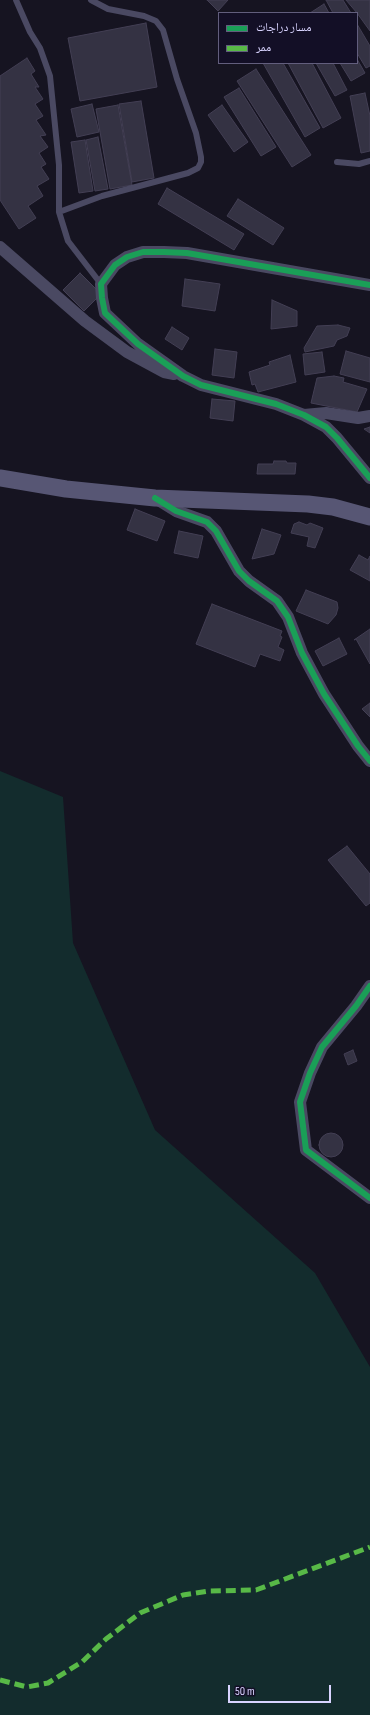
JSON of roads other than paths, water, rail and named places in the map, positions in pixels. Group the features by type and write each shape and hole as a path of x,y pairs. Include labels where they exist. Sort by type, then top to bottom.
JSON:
{"main road":[{"path":"0,478 66,489 155,498 308,504 332,507 370,517"}],"street":[{"path":"0,247 84,321 127,352 164,372 183,376"},
{"path":"370,285 187,253 164,252 143,252 127,257 115,264 101,284 105,313 138,344 183,376 202,385 276,404 304,415 326,427 370,478"},
{"path":"304,415 326,413 358,418 370,416"},
{"path":"155,498 176,511 207,522 216,531 239,571 249,581 277,601 288,617 302,653 324,694 358,746 370,761"},
{"path":"370,986 322,1048 310,1073 300,1102 306,1150 370,1198"}],"lane":[{"path":"16,0 30,32 40,48 50,76 59,165 59,212 68,241 101,284"},
{"path":"59,212 102,196 188,173 198,168 201,162 196,133 177,79 163,30 156,21 144,16 108,9 91,0"},
{"path":"337,162 359,164 370,160"}]}
